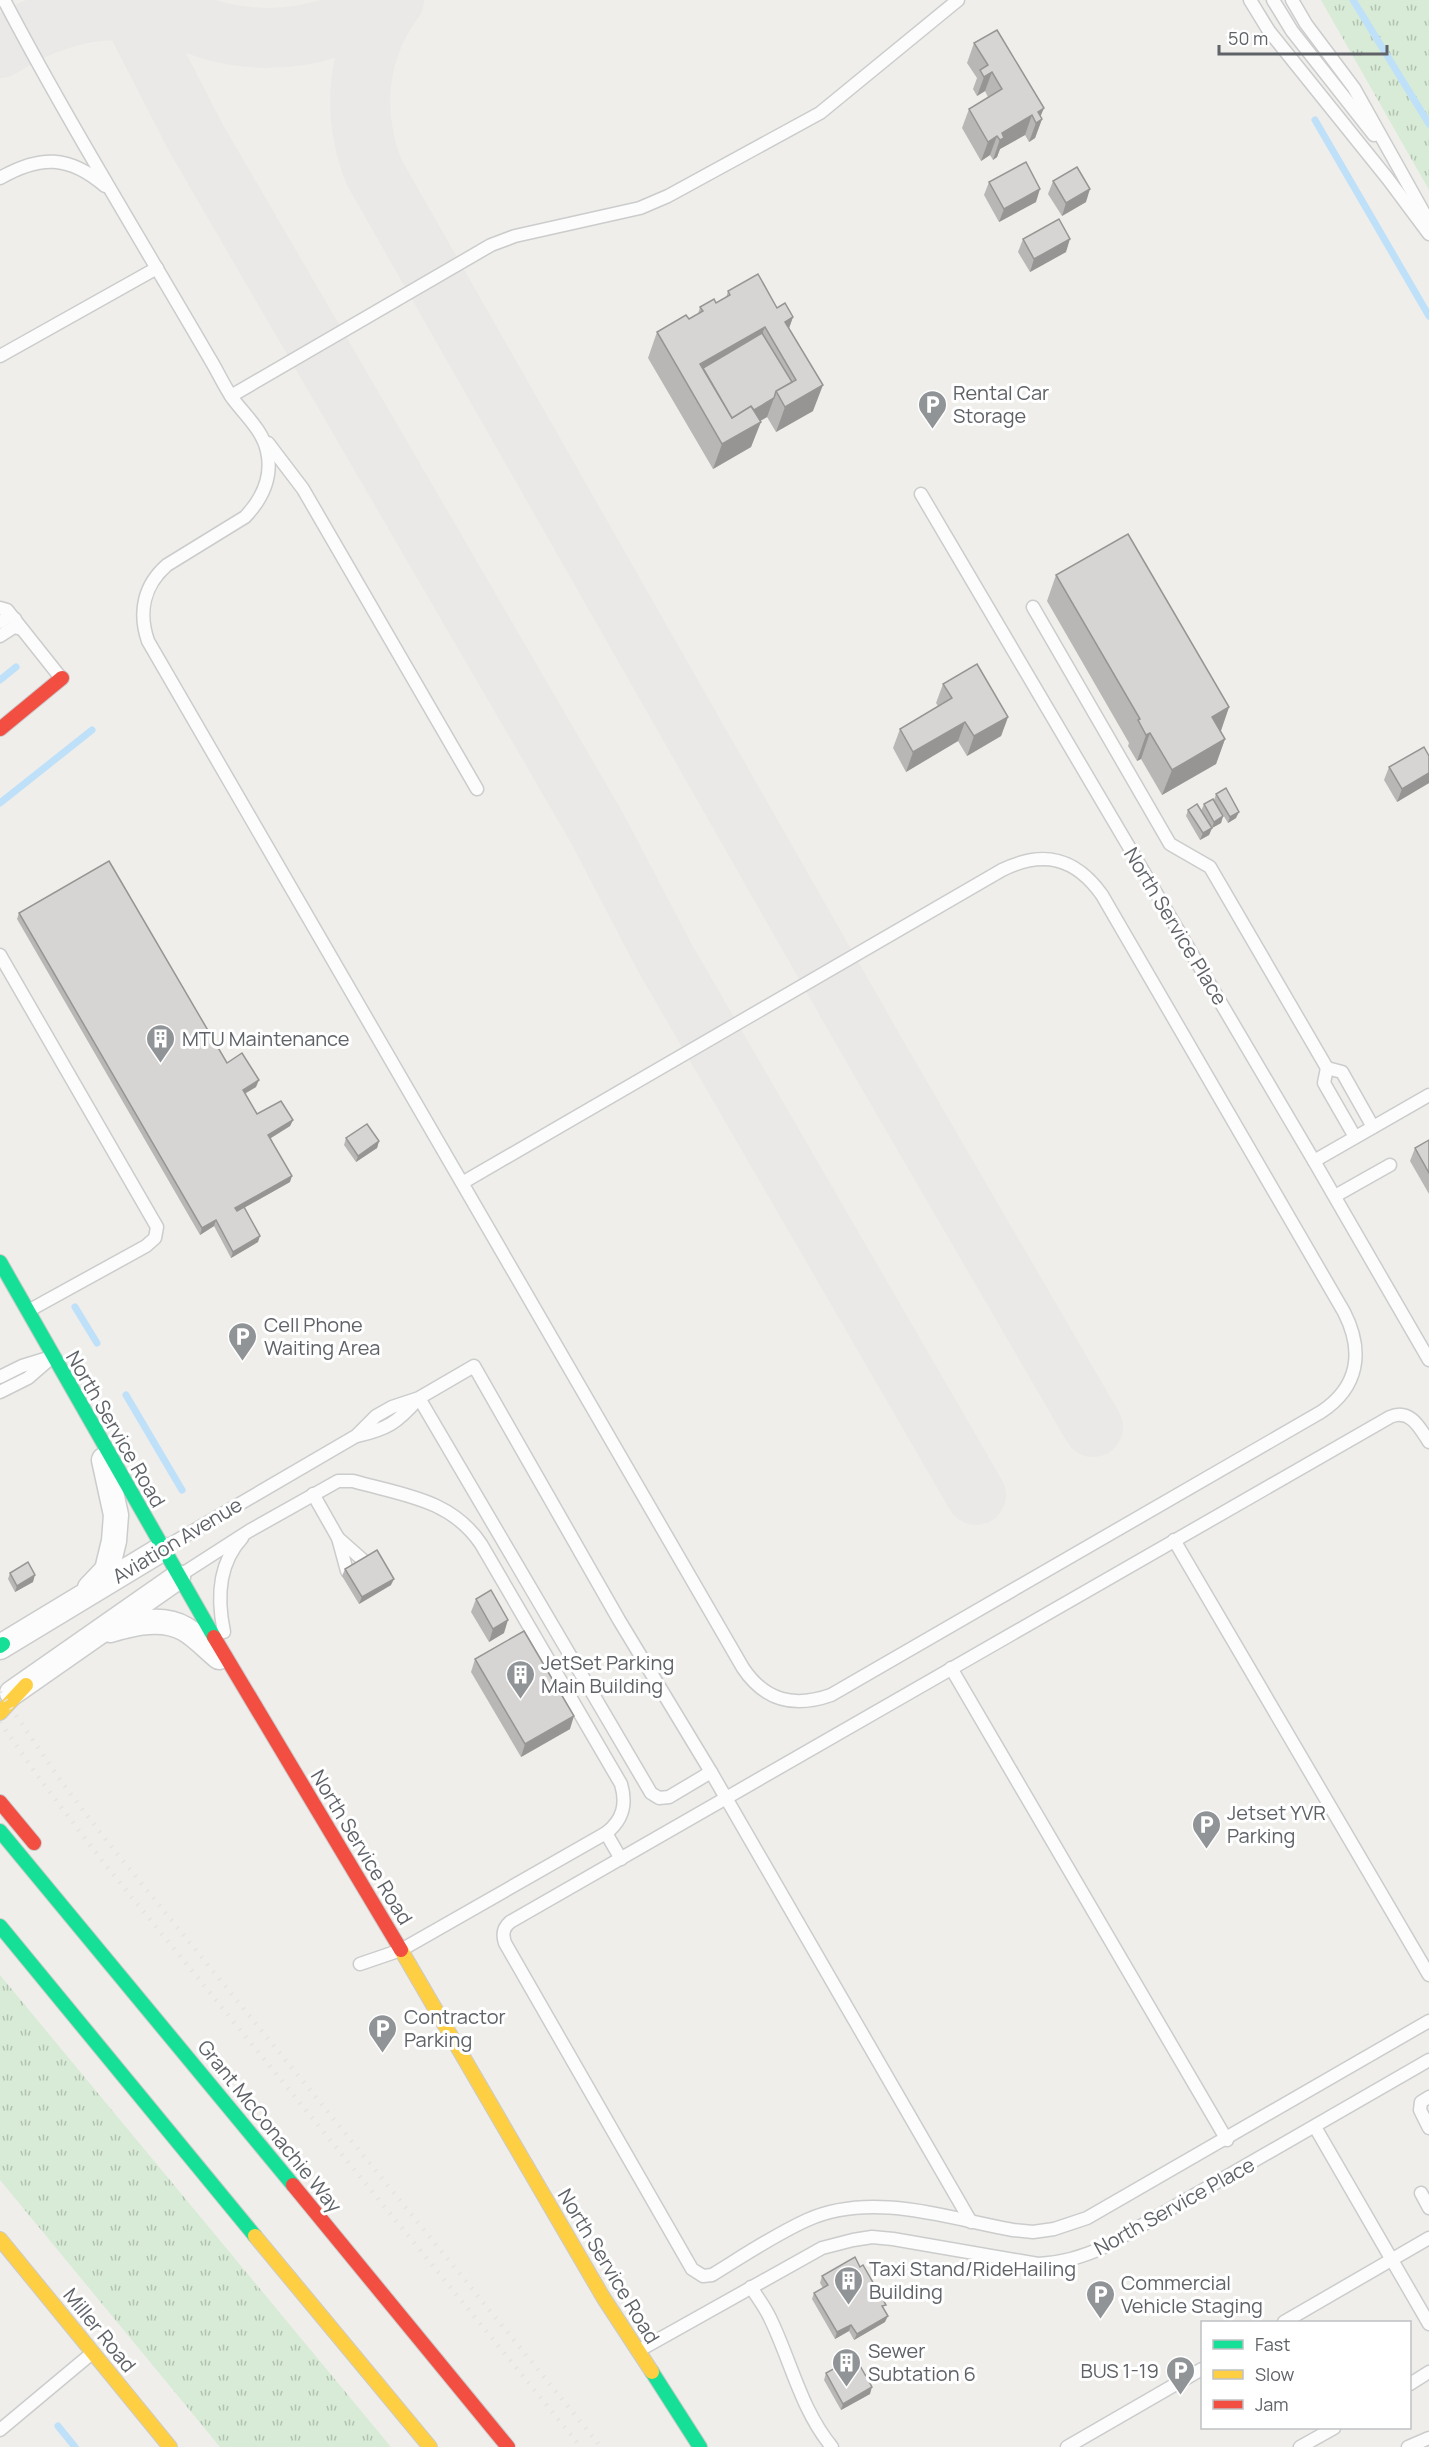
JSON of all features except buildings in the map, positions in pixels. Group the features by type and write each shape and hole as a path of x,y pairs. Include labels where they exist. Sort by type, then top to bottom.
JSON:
{"street":[{"path":"0,729 62,678"},
{"name":"North Service Road","path":"0,1263 178,1577 401,1950 603,2297 700,2447"},
{"path":"78,1600 106,1570 114,1541 116,1515 99,1440"},
{"name":"Aviation Avenue","path":"1,1646 162,1549"},
{"name":"Aviation Avenue","path":"0,1700 26,1685 178,1577"},
{"path":"94,1636 123,1626 154,1622 173,1624 186,1629 231,1667"},
{"path":"0,1713 26,1685"},
{"path":"0,1802 42,1853"},
{"name":"Grant McConachie Way","path":"0,1831 508,2447"},
{"path":"0,1926 430,2447"},
{"path":"106,1939 147,2007"},
{"name":"Miller Road","path":"0,2239 170,2447"}],"lane":[{"path":"4,0 117,201 231,396 303,489 474,784"},
{"path":"231,396 491,245 515,236 653,203 803,123 834,102 958,0"},
{"path":"1250,0 1269,31 1388,179 1429,234"},
{"path":"1273,0 1292,32 1398,166"},
{"path":"1292,0 1306,24 1354,88 1429,222"},
{"path":"0,178 28,164 42,160 62,162 97,179 117,201"},
{"path":"0,356 157,268"},
{"path":"263,438 269,462 268,475 259,500 245,517 178,557 158,573 151,583 143,605 143,627 154,653 462,1184 743,1668 760,1688 783,1700 796,1702 819,1700 831,1695 1321,1412 1340,1396 1352,1375 1355,1364 1354,1337 1344,1312 1102,895 1086,875 1067,864 1054,860 1025,861 1002,870 462,1184"},
{"name":"North Service Place","path":"921,494 1335,1196 1429,1360"},
{"path":"1033,608 1170,844 1210,867 1327,1068 1324,1083 1355,1137"},
{"path":"0,622 8,617 9,613"},
{"path":"0,636 14,627 9,613"},
{"path":"9,613 62,678"},
{"path":"0,954 157,1227 154,1238 146,1246 27,1312"},
{"path":"1327,1068 1342,1072 1373,1127"},
{"path":"1314,1161 1429,1095"},
{"path":"1335,1196 1390,1165"},
{"path":"0,1377 22,1366 52,1357"},
{"path":"0,1392 28,1378 52,1357"},
{"name":"Aviation Avenue","path":"162,1549 356,1436 383,1430 399,1420 419,1398 474,1366 620,1620 711,1772"},
{"path":"419,1398 651,1793 659,1798 669,1797 711,1772 971,2222"},
{"path":"1429,1442 1414,1420 1396,1415 1174,1539 510,1922 504,1929 503,1938 695,2273 703,2276 712,2275 808,2220 852,2209 896,2208 1033,2232 1074,2224 1227,2140 1429,2021"},
{"name":"Aviation Avenue","path":"178,1577 249,1531 338,1481 353,1481 441,1506 472,1530 621,1784 624,1808 617,1822 606,1833"},
{"path":"313,1494 338,1538 343,1564 347,1570"},
{"path":"231,1667 220,1611 221,1587 230,1555 249,1531"},
{"path":"338,1538 364,1561"},
{"path":"1174,1539 1429,1975"},
{"path":"951,1668 1227,2140"},
{"path":"360,1964 401,1950 606,1833 621,1859"},
{"name":"North Service Place","path":"637,2352 822,2248 837,2243 873,2237 1038,2264 1076,2259 1106,2246 1429,2060"},
{"path":"1429,2097 1421,2102 1420,2110 1429,2128"},
{"path":"1315,2127 1429,2324"},
{"path":"1420,2193 1429,2208"},
{"path":"1286,2321 1429,2238"},
{"path":"751,2287 770,2317 806,2406 830,2444"},
{"path":"0,2430 93,2352"},
{"path":"1067,2447 1201,2370"},
{"path":"1411,2383 1429,2372"},
{"path":"1300,2447 1331,2429"},
{"path":"1408,2447 1429,2438"}],"green space":[{"path":"1321,0 1429,0 1429,190"},
{"path":"0,1975 391,2447 220,2447 0,2180"}],"waterway":[{"path":"1353,0 1429,124"},
{"path":"1315,120 1429,316"},
{"path":"0,680 16,667"},
{"path":"0,803 92,730"},
{"path":"75,1307 97,1343"},
{"path":"126,1395 182,1490"},
{"path":"58,2426 75,2447"}],"taxiway":[{"path":"125,0 196,138 597,828 665,958 976,1495"},
{"path":"150,0 178,17 207,29 237,36 268,38 300,35 330,28 359,16 387,0"},
{"path":"394,0 381,20 372,41 361,83 362,128 374,172 874,1050 1093,1427"},
{"path":"0,48 39,27 81,14 124,10 168,16"}],"railway":[{"path":"0,1692 63,1784 106,1840 601,2447"},
{"path":"0,1722 103,1862 581,2447"}],"traffic: fast":[{"path":"0,1262 214,1637"},
{"path":"0,1831 293,2185"},
{"path":"0,1926 255,2236"},
{"path":"652,2372 700,2447"}],"traffic: slow":[{"path":"0,1713 26,1685"},
{"path":"401,1950 603,2297 652,2372"},
{"path":"255,2236 430,2447"},
{"path":"0,2239 170,2447"}],"traffic: jam":[{"path":"0,729 62,678"},
{"path":"214,1637 401,1950"},
{"path":"0,1802 34,1843"},
{"path":"293,2185 508,2447"}],"place":[{"name":"Rental Car Storage","path":"932,430"},
{"name":"MTU Maintenance","path":"161,1064"},
{"name":"Cell Phone Waiting Area","path":"243,1362"},
{"name":"JetSet Parking Main Building","path":"520,1700"},
{"name":"Jetset YVR Parking","path":"1206,1850"},
{"name":"Contractor Parking","path":"383,2054"},
{"name":"Taxi Stand/RideHailing Building","path":"848,2306"},
{"name":"Commercial Vehicle Staging","path":"1100,2320"},
{"name":"Sewer Subtation 6","path":"847,2388"},
{"name":"BUS 1-19","path":"1180,2396"}]}
